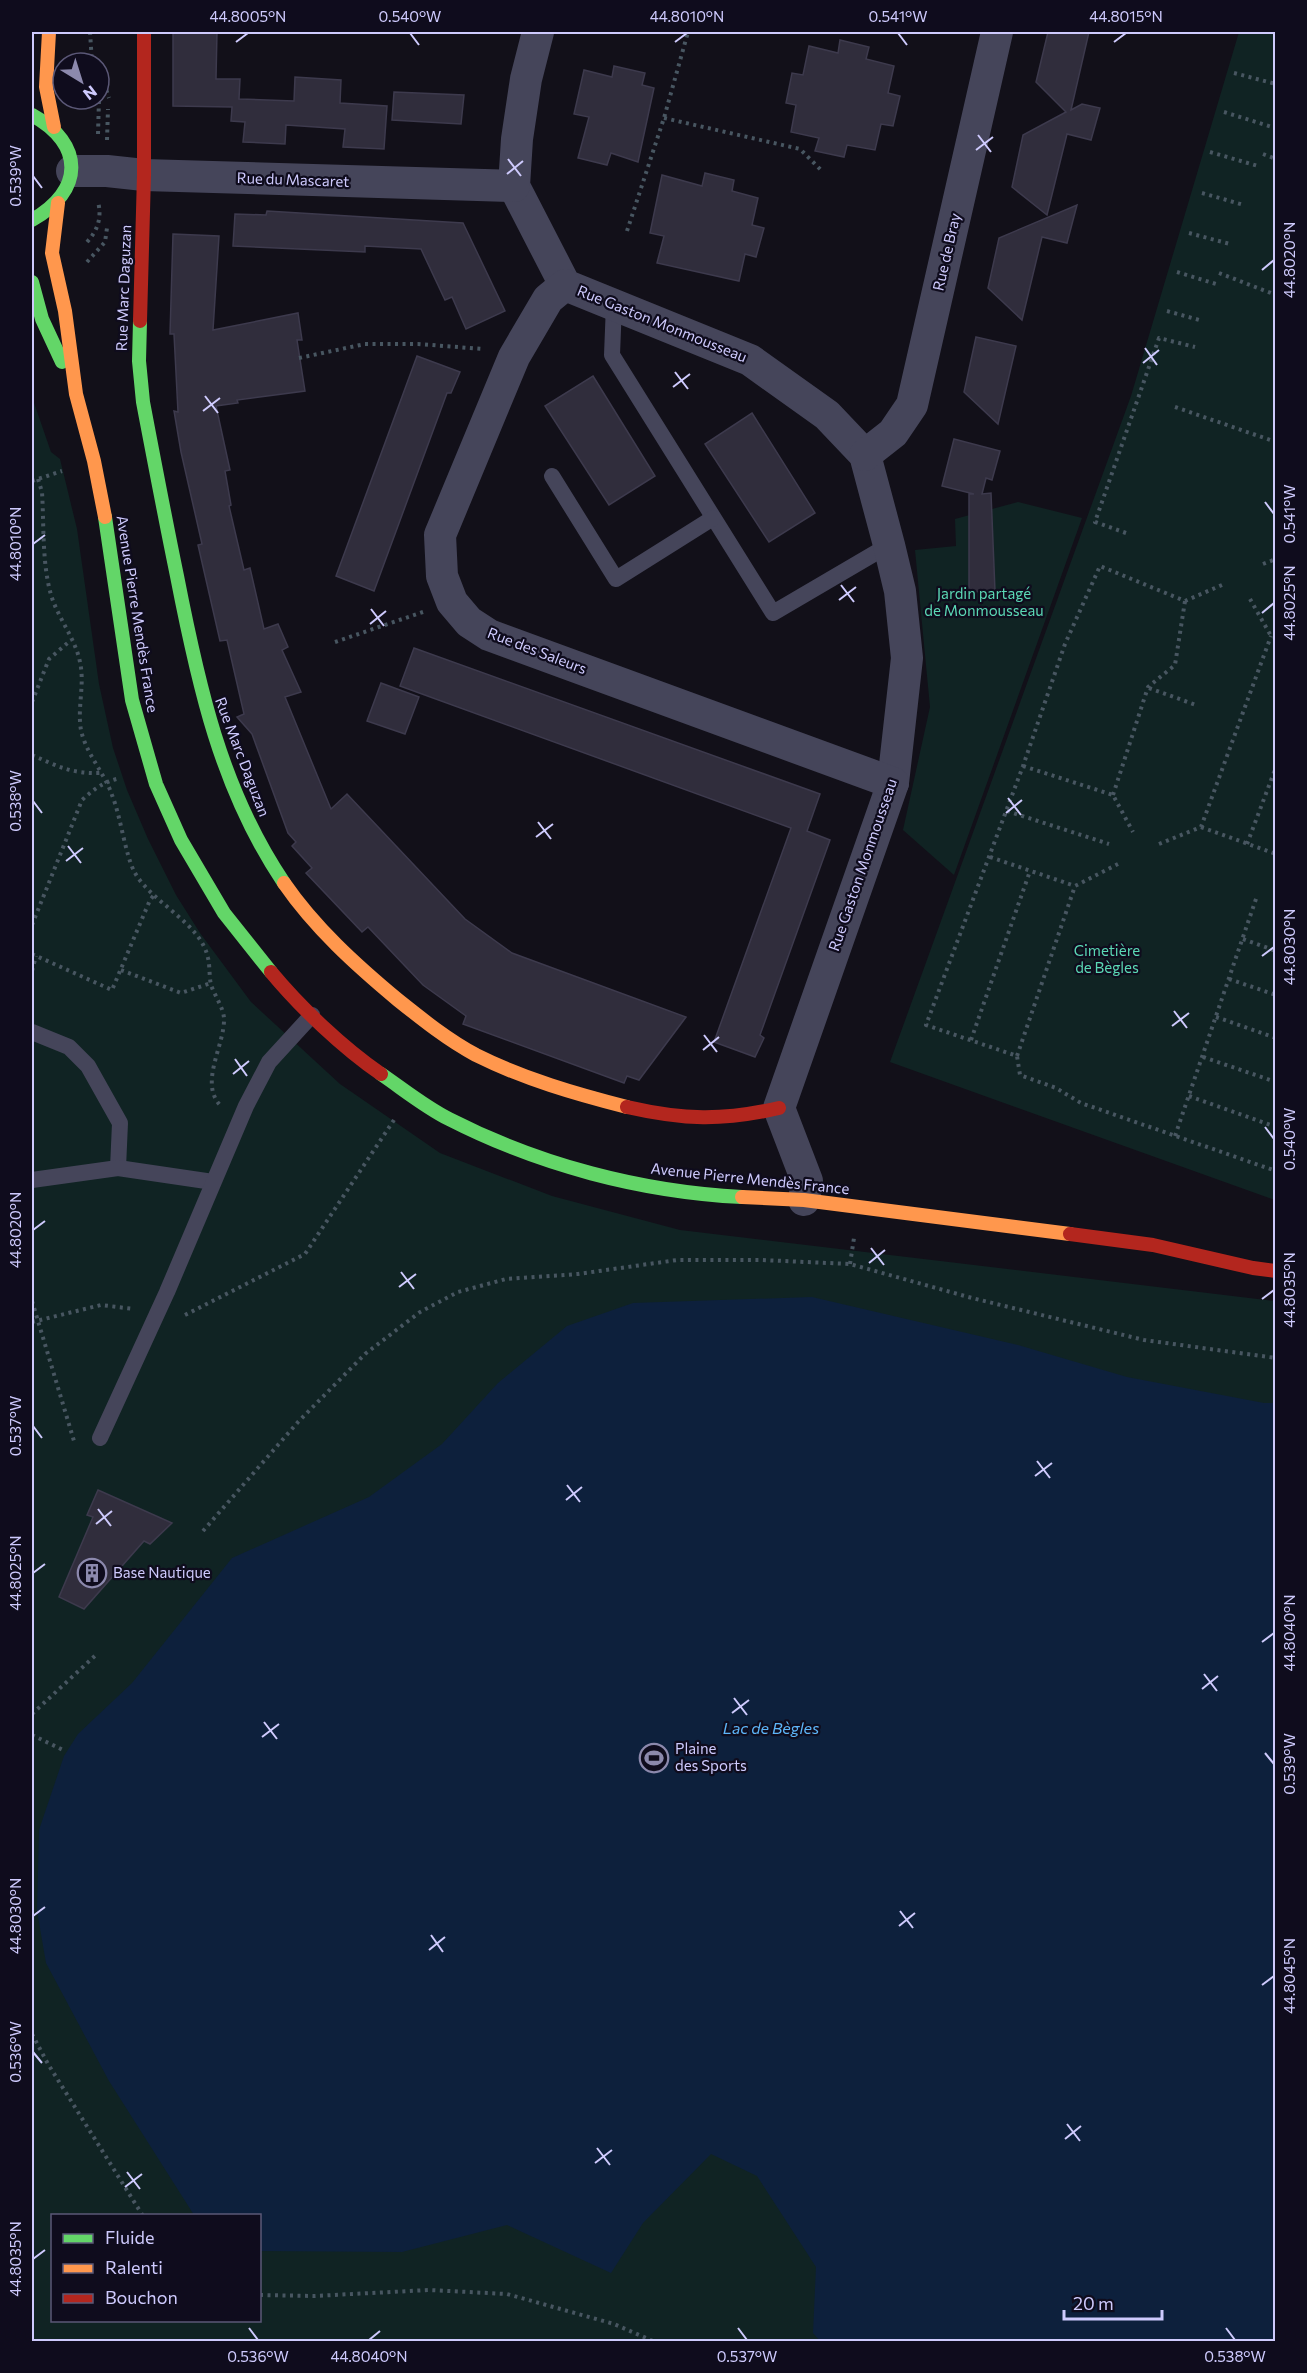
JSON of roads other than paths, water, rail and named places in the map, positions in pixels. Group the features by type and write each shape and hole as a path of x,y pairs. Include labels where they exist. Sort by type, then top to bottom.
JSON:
{"street":[{"path":"49,32 46,87 54,127"},
{"name":"Rue Marc Daguzan","path":"144,32 144,176 139,360 143,402 190,648 206,714 234,789 277,874 321,930 362,971 450,1040 487,1060 555,1088 637,1110 699,1119 757,1113 779,1108"},
{"path":"514,186 517,139 526,78 538,32"},
{"name":"Rue de Bray","path":"865,455 893,433 912,405 998,32"},
{"path":"32,115 54,127 64,140 70,155 72,171 68,188 58,203 45,215 32,220"},
{"name":"Rue du Mascaret","path":"72,171 107,171 144,176 514,186"},
{"name":"Rue Gaston Monmousseau","path":"514,186 565,285 750,360 828,415 865,455 900,591 907,658 893,783 779,1108"},
{"name":"Avenue Pierre Mendès France","path":"58,203 52,253 65,311 76,394 94,461 107,526 132,700 156,784 181,840 224,913 270,972 361,1060 447,1118 496,1141 548,1161 594,1174 700,1193 804,1200 1153,1245 1222,1248"},
{"name":"Avenue Pierre Mendès France","path":"32,282 42,319 76,394"},
{"name":"Rue des Saleurs","path":"565,285 548,299 514,357 440,535 442,576 452,602 469,622 489,635 893,783"},
{"path":"779,1108 807,1181 804,1200"},
{"name":"Avenue Pierre Mendès France","path":"1153,1245 1275,1271"}],"lane":[{"path":"614,304 612,355 773,614 889,545"},
{"path":"552,476 616,579 713,518"},
{"path":"100,1438 239,1120 269,1062 312,1015"},
{"path":"32,1032 69,1047 88,1066 120,1123 118,1168"},
{"path":"32,1180 118,1168 213,1182"}],"water":[{"name":"Lac de Bègles","path":"812,1297 1018,1345 1127,1377 1264,1403 1275,1403 1275,2341 820,2341 813,2333 816,2267 757,2176 711,2154 643,2223 611,2273 507,2225 402,2252 261,2251 261,2214 193,2214 109,2081 46,1963 37,1911 39,1830 64,1756 78,1734 132,1683 232,1558 369,1497 442,1444 498,1383 567,1326 633,1303"}],"place":[{"name":"Base Nautique","path":"92,1573"},
{"name":"Plaine des Sports","path":"654,1758"}],"park label":[{"name":"Jardin partagé de Monmousseau","path":"984,602"},
{"name":"Cimetière de Bègles","path":"1107,960"}]}
